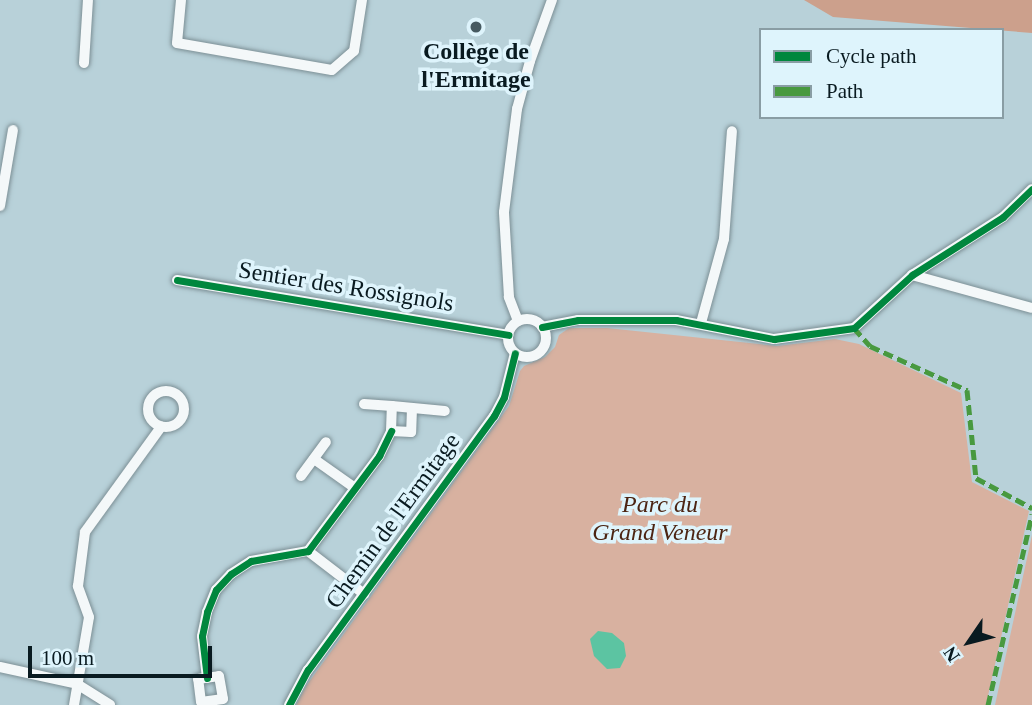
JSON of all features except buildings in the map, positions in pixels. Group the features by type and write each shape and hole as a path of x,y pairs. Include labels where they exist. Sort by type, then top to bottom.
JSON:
{"street":[{"path":"84,63 88,0"},
{"path":"181,0 177,43 332,70 354,51 362,0"},
{"path":"518,321 509,297 504,212 517,109 530,61 552,0"},
{"path":"0,206 13,130"},
{"path":"701,323 724,239 732,131"},
{"path":"542,327 545,341 538,354 524,357 515,353 508,335 518,321 530,320 542,327 578,320 701,323 774,339 854,328 912,275 1003,217 1032,189"},
{"path":"912,275 1032,308"},
{"name":"Sentier des Rossignols","path":"177,279 508,335"},
{"name":"Chemin de l'Ermitage","path":"289,705 308,670 494,416 504,397 515,353"},
{"path":"364,404 445,411"},
{"path":"308,551 379,456 391,430 392,406"},
{"path":"391,430 411,432 412,408"},
{"path":"74,705 89,617 78,586 85,532 161,427"},
{"path":"301,476 326,442"},
{"path":"314,459 355,488"},
{"path":"213,703 223,699 219,676 207,678 202,636 207,612 216,590 231,574 251,561 272,555 308,551 363,594"},
{"path":"0,667 77,684 110,705"}],"green space":[{"name":"Parc du Grand Veneur","path":"569,328 607,328 777,346 835,339 859,344 961,393 972,482 1029,511 986,705 296,705 306,686 509,406 520,371 524,366 545,357 555,347 559,335"},
{"path":"1032,535 1032,705 995,705 1014,618"}],"shaded area":[{"path":"804,0 1032,0 1032,33 1004,31 1004,28 970,28 833,17"},
{"path":"598,631 612,633 624,643 626,656 620,668 607,669 594,656 590,639"}],"marked path":[{"path":"854,328 870,346 967,390 976,478 1032,508"},
{"path":"988,705 1032,514"}],"cycle path":[{"path":"542,327 578,320 676,320 774,339 854,328 912,275 1003,217 1032,189"},
{"path":"177,280 508,335"},
{"path":"289,705 308,670 494,416 504,397 515,353"},
{"path":"207,678 202,636 207,612 216,590 231,574 251,561 308,551 379,456 391,431"}],"place":[{"name":"Collège de l'Ermitage","path":"476,27"}]}
